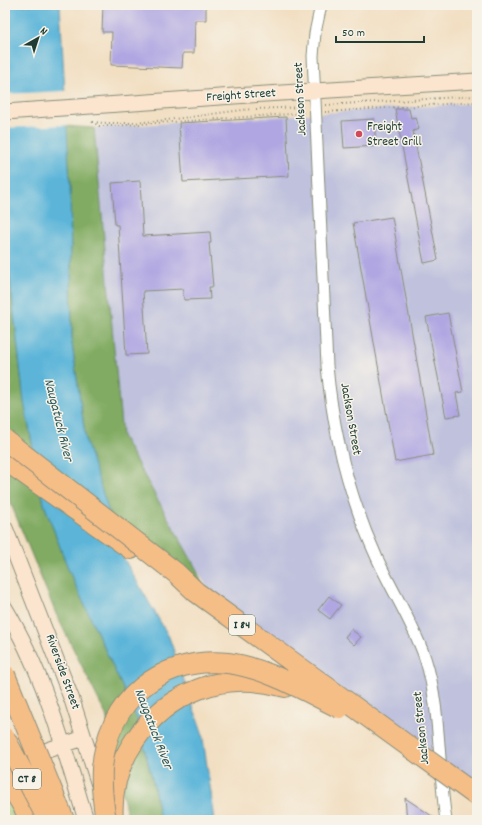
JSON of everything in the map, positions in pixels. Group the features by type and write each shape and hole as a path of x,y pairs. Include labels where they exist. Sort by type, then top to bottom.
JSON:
{"highway":[{"path":"5,440 176,573 196,592"},
{"name":"I 84","path":"5,457 196,592 477,796"},
{"name":"I 84","path":"5,460 175,580 196,592"},
{"path":"108,820 102,787 102,769 105,750 111,731 119,714 135,694 156,677 171,669 208,662 229,663 249,668 272,676 383,728"},
{"path":"5,675 64,820"},
{"path":"113,820 113,792 120,768 133,742 143,728 168,705 199,689 234,681 251,680 272,683 292,689 383,728"},
{"name":"CT 8","path":"5,738 48,820"},
{"path":"5,776 30,820"},
{"name":"CT 8","path":"5,786 30,820"},
{"path":"5,789 30,820"}],"street":[{"name":"Jackson Street","path":"321,5 313,44 327,366 335,425 346,473 358,514 379,563 419,643 429,671 434,702 446,820"},
{"name":"Freight Street","path":"5,112 91,107 316,103 477,81"},
{"name":"Riverside Street","path":"5,528 53,647 84,738 108,820"},
{"name":"Riverside Street","path":"5,608 41,681 63,744 86,820"},
{"path":"5,764 84,738"}],"path":[{"path":"477,96 316,103 130,122 92,122 99,126 111,126 316,103 477,102"}],"shaded area":[{"path":"477,103 477,788 213,598 122,436 94,128"}],"green space":[{"path":"66,126 94,128 122,436 196,568 210,607 110,520 86,441 72,344 70,183"},
{"path":"5,235 24,402 44,504 69,571 137,719 154,786 160,820 128,820 106,715 56,614 6,492"},
{"path":"5,796 27,820 5,820"}],"water":[{"name":"Naugatuck River","path":"9,5 60,5 70,183 72,344 86,441 124,559 169,637 202,732 215,820 160,820 154,786 137,719 69,571 44,504 24,402 5,235 5,91"}],"pier":[{"path":"66,91 68,125 5,128 5,94"}],"building":[{"path":"103,5 206,5 206,20 195,20 194,53 183,53 182,68 111,65 112,32 102,32"},
{"path":"395,109 409,109 411,118 416,117 419,129 413,131 438,260 424,263"},
{"path":"286,117 289,176 183,182 179,123"},
{"name":"Freight Street Grill","path":"374,119 376,146 344,148 342,121"},
{"path":"140,181 143,236 210,232 211,243 209,243 213,287 209,287 210,299 184,300 183,289 143,291 147,354 126,355 118,225 115,225 112,183"},
{"path":"392,217 433,455 395,462 353,223"},
{"path":"448,313 463,392 456,393 460,415 446,417 426,317"},
{"path":"329,596 341,605 330,619 318,610"},
{"path":"351,629 361,637 354,645 345,637"},
{"path":"405,798 438,820 407,820"}],"place":[{"name":"Freight Street Grill","path":"359,134"}]}
